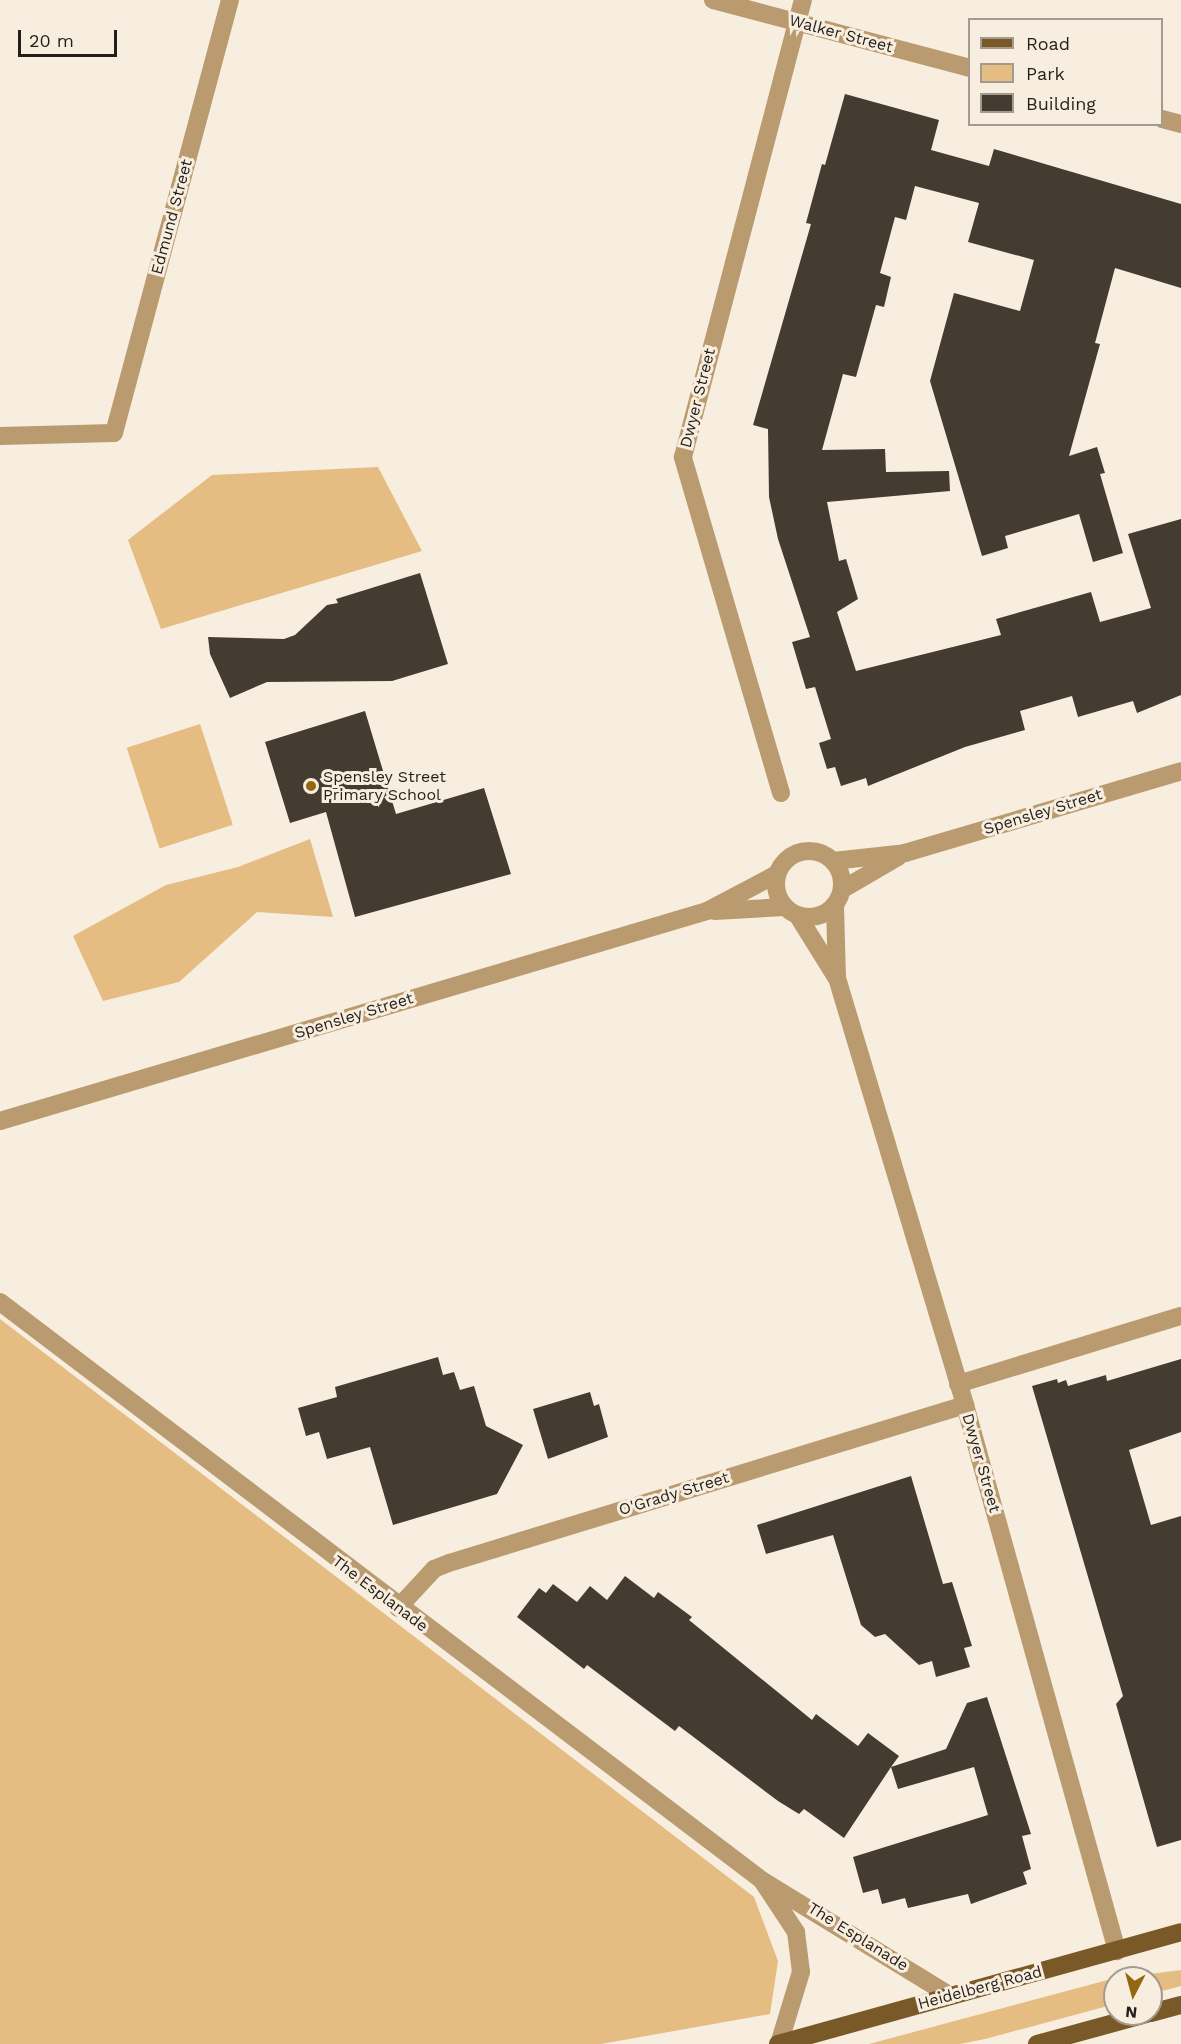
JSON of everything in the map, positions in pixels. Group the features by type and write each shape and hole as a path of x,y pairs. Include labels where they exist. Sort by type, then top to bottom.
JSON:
{"main road":[{"name":"Heidelberg Road","path":"778,2044 1181,1932"},
{"path":"1163,2010 1181,2005"},
{"path":"1037,2044 1104,2026"}],"street":[{"name":"Edmund Street","path":"0,436 114,433 230,0"},
{"name":"Walker Street","path":"713,0 968,68"},
{"name":"Dwyer Street","path":"781,793 683,457 804,0"},
{"path":"1163,120 1181,124"},
{"name":"Spensley Street","path":"833,861 905,853 1181,771"},
{"path":"802,852 824,854 833,861 843,889 835,906 815,918 791,911 778,897 777,874 791,856 802,852"},
{"name":"Spensley Street","path":"843,889 905,853"},
{"name":"Spensley Street","path":"0,1121 707,911 777,874"},
{"name":"Dwyer Street","path":"835,906 837,978 965,1405 1117,1951"},
{"name":"Spensley Street","path":"707,911 791,911"},
{"name":"Dwyer Street","path":"791,911 837,978"},
{"name":"The Esplanade","path":"0,1302 398,1608 763,1881 951,1996"},
{"path":"958,1384 1181,1316"},
{"name":"O'Grady Street","path":"398,1608 434,1569 449,1563 965,1405"},
{"name":"The Esplanade","path":"763,1881 796,1932 801,1972 778,2044"}],"green space":[{"path":"378,467 422,551 161,629 128,540 212,475"},
{"path":"200,724 233,825 160,849 127,748"},
{"path":"310,839 333,917 257,912 179,982 103,1001 73,936 166,885 238,867"},
{"path":"0,1319 754,1897 778,1961 770,2014 601,2044 0,2044"},
{"path":"1181,1970 1181,1986 1163,1991 1163,1972"},
{"path":"1103,1981 1103,2007 985,2039 960,2044 869,2044"}],"building":[{"path":"845,94 939,120 931,150 989,166 994,149 1181,204 1181,288 1115,268 1095,343 1100,344 1069,456 1097,447 1105,473 1100,474 1123,553 1093,562 1079,514 1005,536 1008,548 982,556 930,381 954,293 1020,311 1034,260 968,242 979,203 915,186 906,220 895,217 880,273 891,277 884,307 876,305 856,377 843,374 822,450 885,449 886,472 949,471 950,491 827,502 839,561 846,559 858,599 837,612 856,671 1001,635 996,619 1091,592 1100,622 1151,608 1128,534 1181,519 1181,695 1137,713 1133,701 1078,717 1072,696 1020,711 1025,730 965,747 868,786 866,778 841,786 835,767 827,769 819,743 831,739 815,687 806,689 792,642 810,637 778,539 769,497 768,429 753,425 811,224 806,223 822,164 825,165"},
{"path":"420,573 448,664 392,681 267,682 230,698 210,654 208,637 284,639 295,635 327,605 338,603 336,599"},
{"path":"365,711 396,814 484,788 511,874 355,917 326,812 290,823 265,742"},
{"path":"438,1357 443,1375 454,1372 460,1390 474,1386 486,1426 523,1445 497,1494 393,1525 370,1447 327,1459 319,1432 306,1436 298,1408 337,1397 335,1387"},
{"path":"1181,1359 1181,1432 1129,1450 1151,1525 1181,1516 1181,1840 1157,1847 1116,1704 1123,1696 1032,1386 1057,1379 1058,1383 1066,1380 1068,1386 1106,1375 1107,1381"},
{"path":"590,1392 594,1406 599,1404 608,1437 548,1459 533,1409"},
{"path":"911,1476 943,1584 952,1582 972,1646 964,1648 970,1667 936,1677 932,1661 919,1665 885,1634 875,1637 861,1625 833,1535 766,1554 757,1525"},
{"path":"625,1576 654,1598 658,1592 692,1617 689,1620 812,1720 816,1714 858,1746 868,1733 899,1756 844,1838 804,1809 799,1814 778,1801 679,1726 675,1731 587,1665 584,1669 517,1617 539,1588 546,1593 553,1584 577,1602 590,1586 607,1600"},
{"path":"987,1697 1031,1834 1022,1836 1031,1869 1023,1872 1027,1884 971,1904 968,1894 908,1908 905,1898 882,1904 878,1889 863,1893 853,1857 988,1815 974,1767 898,1789 891,1767 946,1749 967,1703"}],"place":[{"name":"Spensley Street Primary School","path":"311,786"}]}
